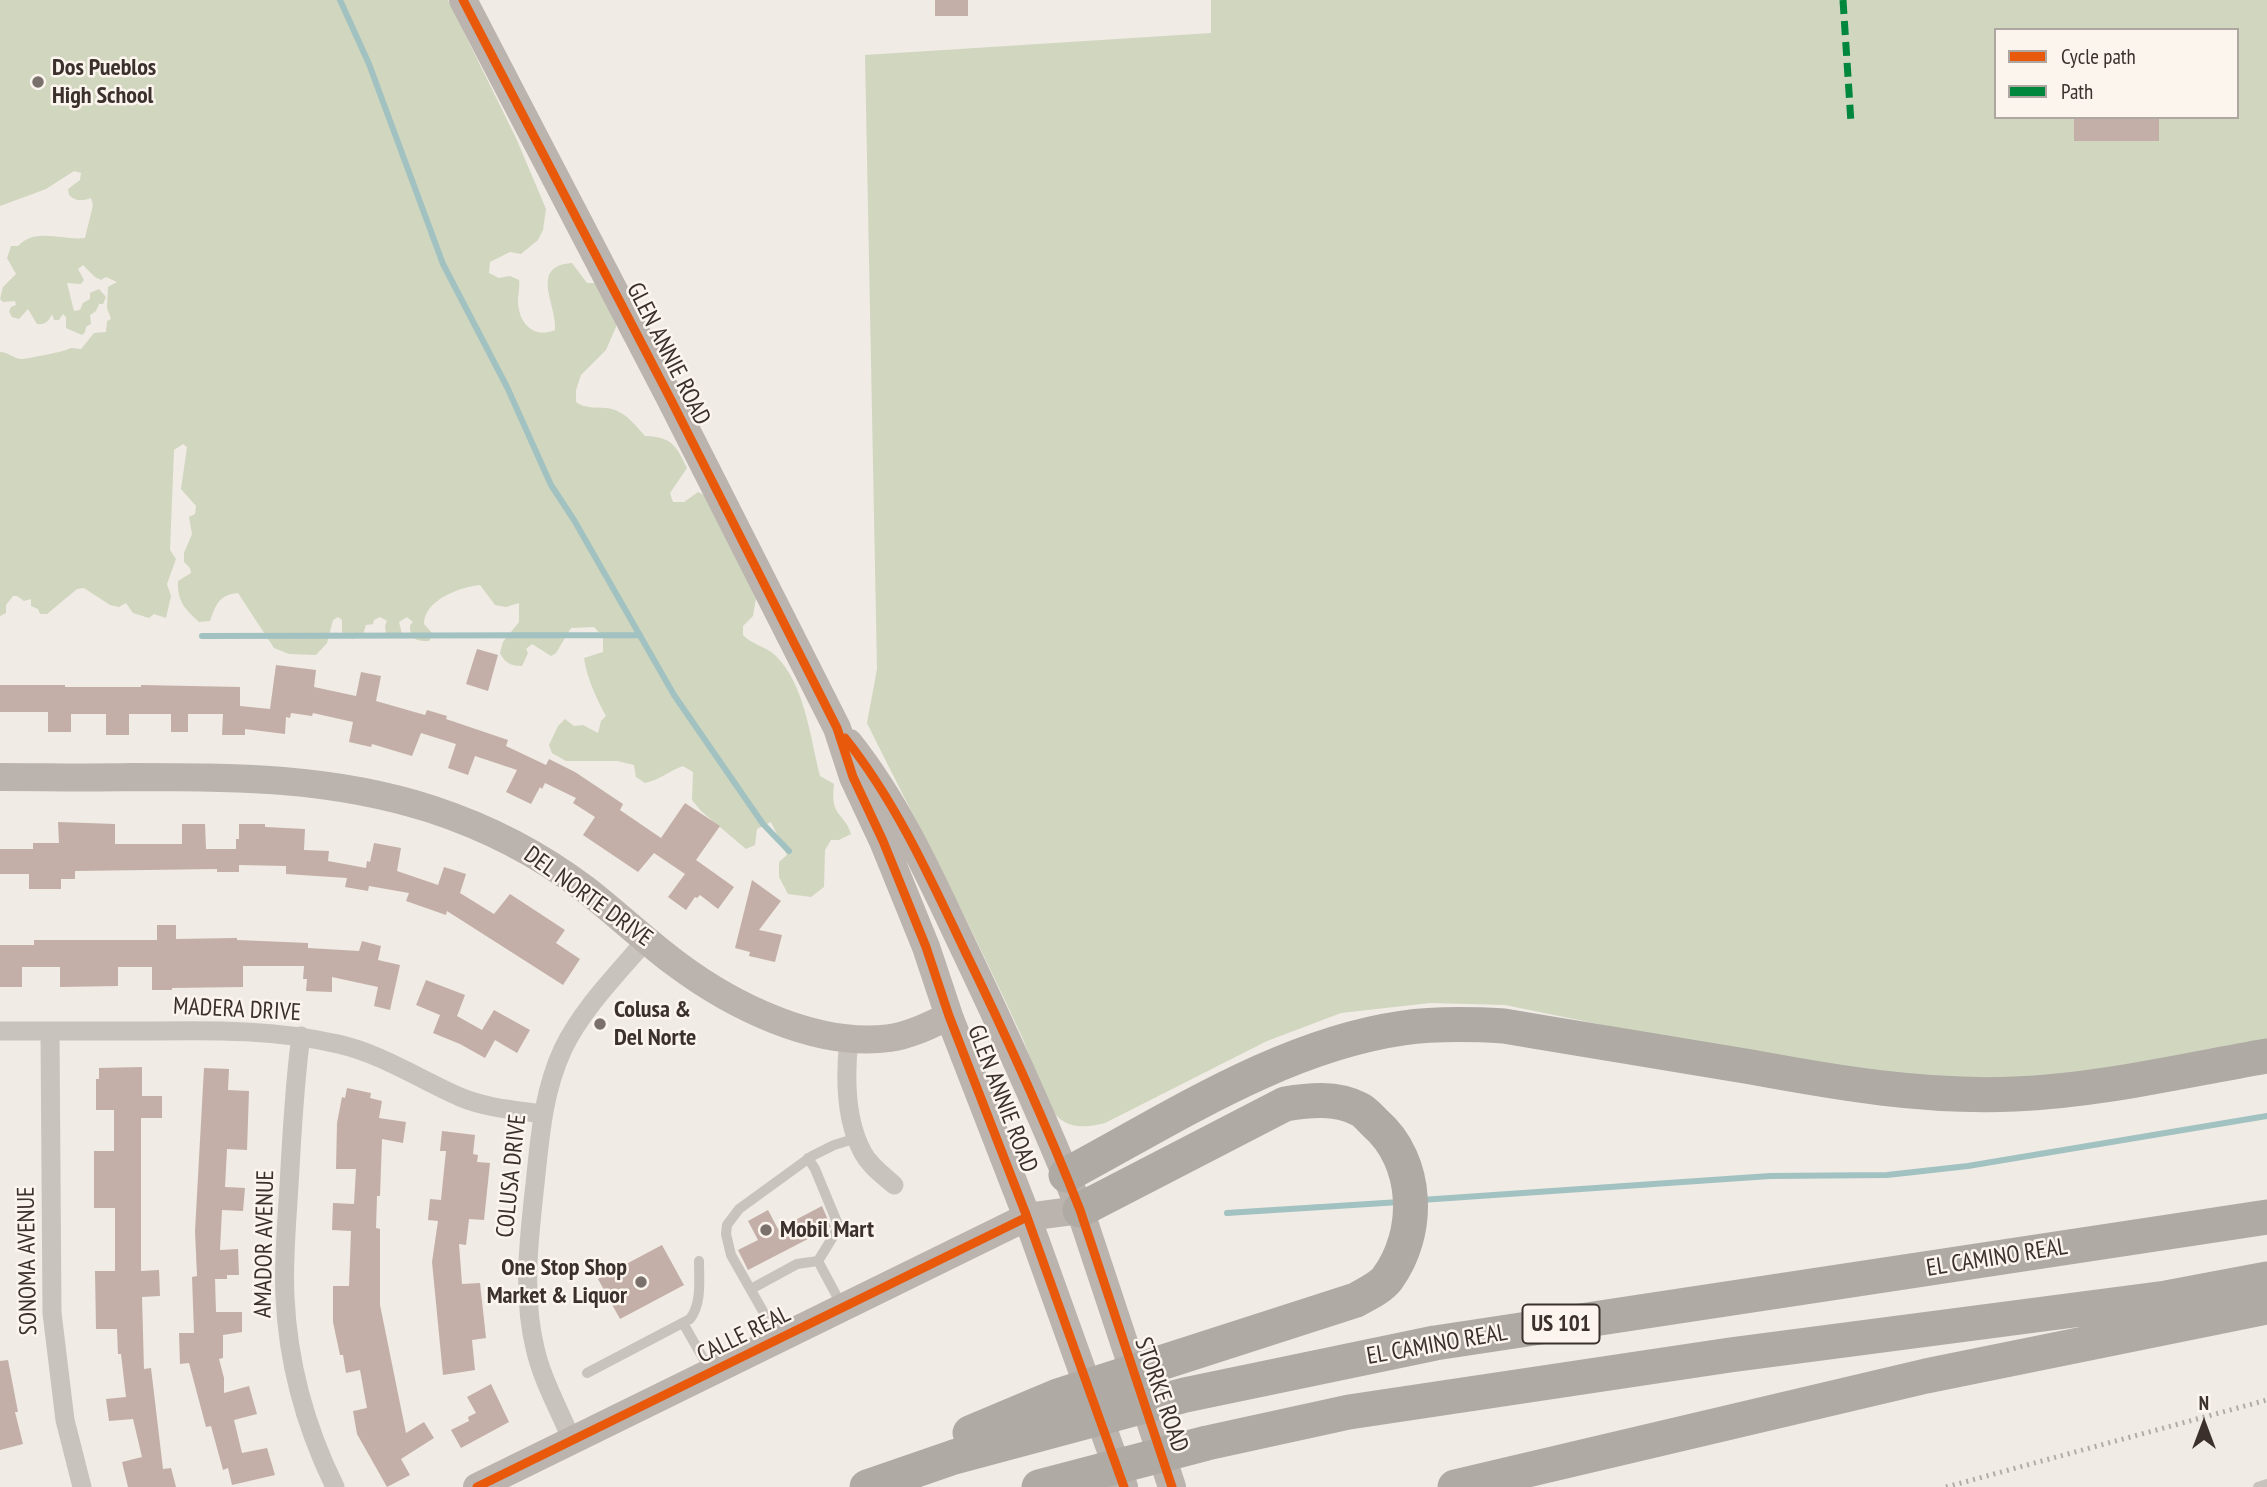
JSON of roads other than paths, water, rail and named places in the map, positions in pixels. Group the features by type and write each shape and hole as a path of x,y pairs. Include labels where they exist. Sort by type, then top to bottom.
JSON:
{"highway":[{"path":"1066,1175 1247,1078 1338,1042 1402,1028 1457,1023 1504,1026 1818,1080 1888,1090 1949,1094 2016,1094 2097,1085 2267,1056"},
{"path":"840,1487 1058,1396 1356,1300 1385,1281 1400,1258 1409,1227 1411,1197 1398,1152 1382,1129 1359,1109 1321,1099 1285,1104 1080,1210"},
{"name":"EL CAMINO REAL","path":"867,1487 954,1457 1144,1405 1292,1371 1435,1343 2267,1217"},
{"name":"US 101","path":"1040,1487 1207,1443 1349,1412 1730,1355 2166,1298 2267,1279"},
{"path":"1455,1487 1926,1376 2267,1307"}],"main road":[{"name":"GLEN ANNIE ROAD","path":"463,0 837,727 853,778 906,898 1027,1217 1124,1487"},
{"name":"GLEN ANNIE ROAD","path":"837,727 872,771 988,997 1080,1210 1113,1315"},
{"name":"DEL NORTE DRIVE","path":"0,778 227,778 302,781 367,792 440,813 519,846 584,888 703,983 748,1008 796,1027 849,1039 891,1038 917,1032 949,1016"},
{"path":"1027,1217 1066,1175"},
{"path":"1027,1217 1080,1210"},
{"name":"CALLE REAL","path":"477,1487 1027,1217"},
{"name":"STORKE ROAD","path":"1113,1315 1172,1487"}],"street":[{"name":"COLUSA DRIVE","path":"572,1441 544,1377 529,1319 529,1245 542,1114 549,1086 564,1048 584,1016 647,939"},
{"name":"MADERA DRIVE","path":"0,1031 222,1030 301,1036 360,1051 401,1067 458,1096 497,1108 542,1114"},
{"name":"SONOMA AVENUE","path":"50,1031 52,1313 56,1364 65,1420 82,1487"},
{"name":"AMADOR AVENUE","path":"301,1036 287,1221 287,1326 295,1376 310,1428 335,1487"},
{"path":"849,1039 846,1062 849,1105 857,1138 864,1154 894,1185"}],"lane":[{"path":"778,1340 731,1255 727,1244 727,1225 739,1209 808,1158 834,1145 857,1138"},
{"path":"808,1158 820,1179 839,1227 818,1261"},
{"path":"587,1373 690,1319 697,1307 699,1261"},
{"path":"751,1289 797,1264 818,1261"},
{"path":"818,1261 843,1308"},
{"path":"683,1323 711,1373"}],"waterway":[{"path":"340,0 369,64 443,264 507,387 551,485 574,520 674,695 763,824 789,851"},
{"path":"202,636 640,635"},
{"path":"1421,1200 1770,1176 1887,1175 1968,1166 2267,1116"},
{"path":"1227,1213 1400,1202"}],"railway":[{"path":"1946,1487 2267,1400"}],"place":[{"name":"Dos Pueblos High School","path":"38,82"},
{"name":"Colusa & Del Norte","path":"600,1024"},
{"name":"Mobil Mart","path":"766,1230"},
{"name":"One Stop Shop Market & Liquor","path":"641,1282"}]}
